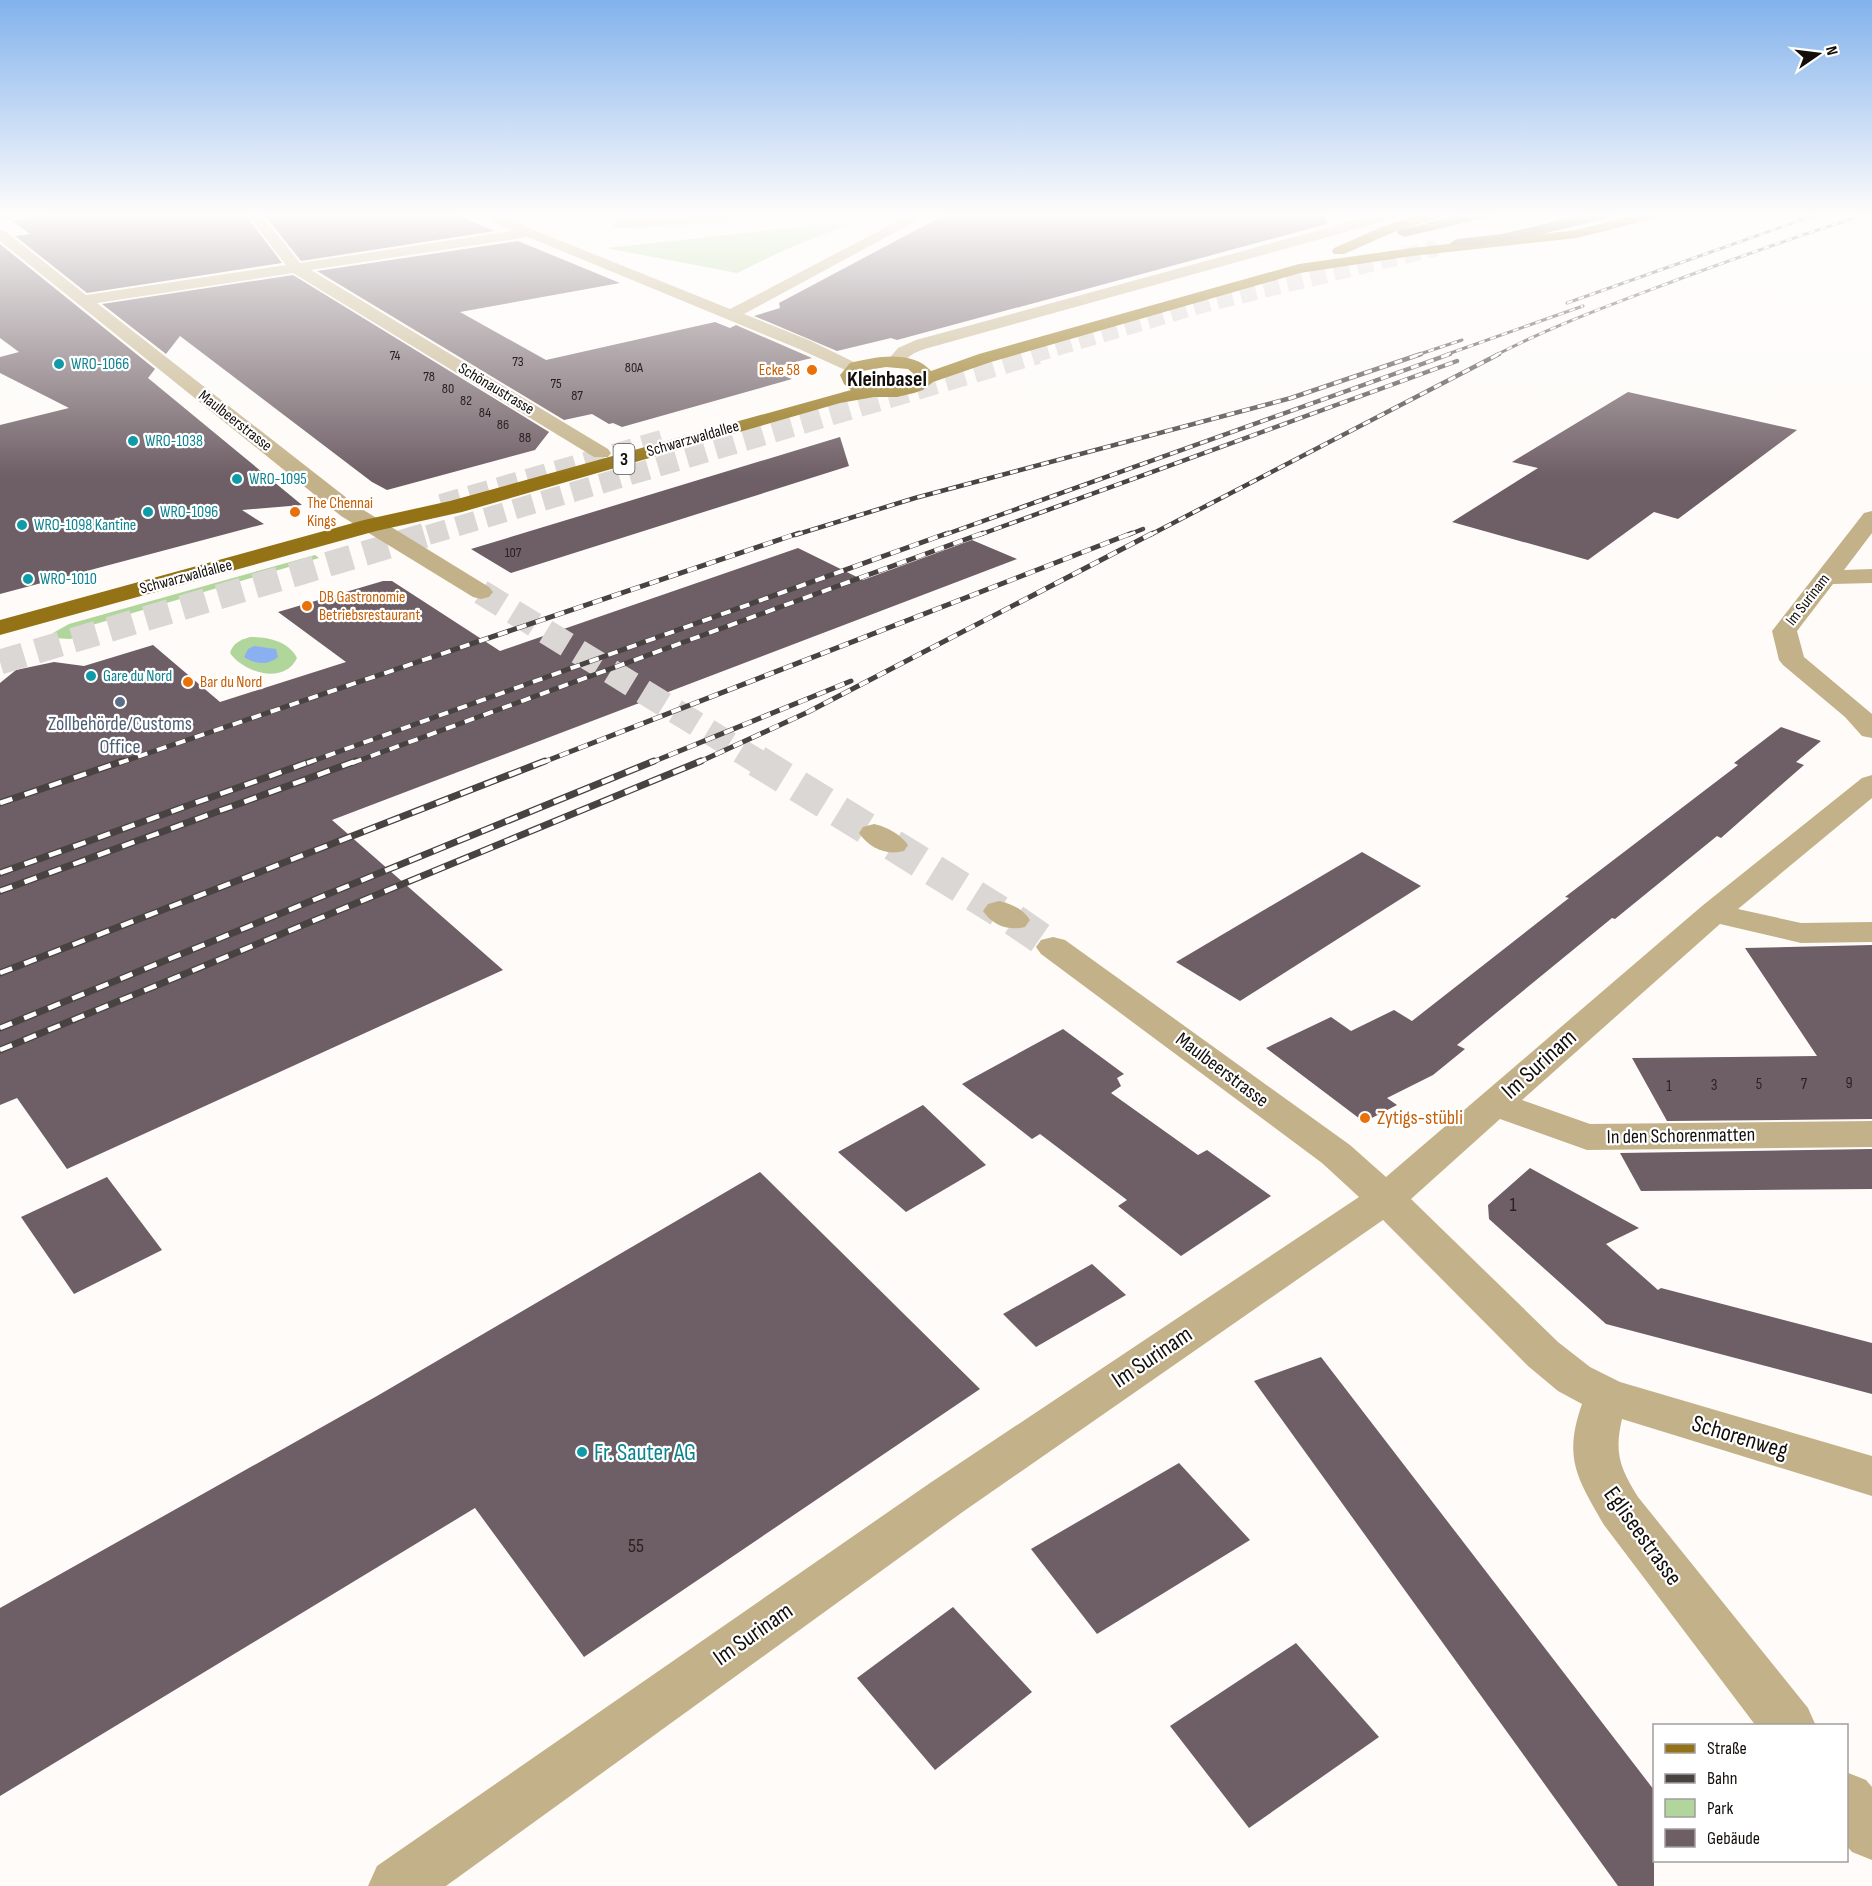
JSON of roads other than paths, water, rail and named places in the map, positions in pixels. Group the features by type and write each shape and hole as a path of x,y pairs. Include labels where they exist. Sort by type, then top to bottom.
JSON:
{"main road":[{"name":"3","path":"922,373 920,385 907,389 875,391 858,386 852,375 886,362 922,373 985,358 1186,301"},
{"name":"Schwarzwaldallee","path":"372,525 395,514 446,497 842,385 852,375"},
{"name":"Schwarzwaldallee","path":"0,628 372,525 454,507 837,398 875,391"}],"street":[{"name":"Maulbeerstrasse","path":"83,301 349,511 481,592"},
{"name":"Schönaustrasse","path":"350,301 601,453"},
{"path":"696,301 805,345 886,362 922,344 1078,301"},
{"path":"730,315 757,301"},
{"path":"805,345 852,375"},
{"name":"Im Surinam","path":"1872,518 1784,631 1792,660 1855,711 1872,730"},
{"path":"1826,577 1872,576"},
{"name":"Im Surinam","path":"397,1886 947,1497 1386,1199 1581,1026 1713,913 1872,784"},
{"path":"1713,913 1801,933 1872,932"},
{"name":"Maulbeerstrasse","path":"1053,947 1336,1154 1386,1199"},
{"name":"In den Schorenmatten","path":"1495,1104 1587,1137 1872,1134"},
{"path":"1386,1199 1543,1354 1574,1379 1607,1396"},
{"name":"Schorenweg","path":"1607,1396 1872,1476"},
{"name":"Egliseestrasse","path":"1607,1396 1594,1432 1593,1453 1600,1477 1621,1510 1788,1724"},
{"path":"1848,1802 1872,1832"}],"water":[{"path":"254,646 276,649 278,657 270,662 261,663 244,657 248,649"}],"tunnel":[{"path":"1033,355 1218,301"},
{"path":"428,535 1038,354"},
{"path":"441,504 665,439"},
{"path":"0,662 433,533"},
{"path":"481,592 760,763"},
{"path":"757,761 874,833"},
{"path":"893,845 999,911"},
{"path":"1014,920 1053,947"}],"railway":[{"path":"1567,303 1573,301"},
{"path":"1496,355 1567,322 1622,301"},
{"path":"1445,355 1583,306"},
{"path":"1417,355 1462,340"},
{"path":"795,535 915,498 1291,398 1421,354"},
{"path":"944,535 1450,354"},
{"path":"1150,535 1499,354"},
{"path":"979,535 1457,361"},
{"path":"1128,535 1143,529"},
{"path":"119,763 799,533"},
{"path":"307,763 948,533"},
{"path":"352,763 983,533"},
{"path":"541,763 1132,533"},
{"path":"697,763 808,712 1153,533"},
{"path":"650,763 851,681"},
{"path":"0,803 123,761"},
{"path":"0,873 312,761"},
{"path":"0,891 356,761"},
{"path":"0,973 545,761"},
{"path":"0,1028 654,761"},
{"path":"0,1050 701,761"}],"place":[{"name":"WRO-1066","path":"59,364"},
{"name":"Ecke 58","path":"812,370"},
{"name":"WRO-1038","path":"133,441"},
{"name":"WRO-1095","path":"237,479"},
{"name":"WRO-1096","path":"148,512"},
{"name":"The Chennai Kings","path":"295,512"},
{"name":"WRO-1098 Kantine","path":"22,525"},
{"name":"WRO-1010","path":"28,579"},
{"name":"DB Gastronomie Betriebsrestaurant","path":"307,606"},
{"name":"Gare du Nord","path":"91,676"},
{"name":"Bar du Nord","path":"188,682"},
{"name":"Zollbehörde/Customs Office","path":"120,702"},
{"name":"Zytigs-stübli","path":"1365,1118"},
{"name":"Fr. Sauter AG","path":"582,1452"}],"district":[{"name":"Kleinbasel","path":"887,379"}]}
